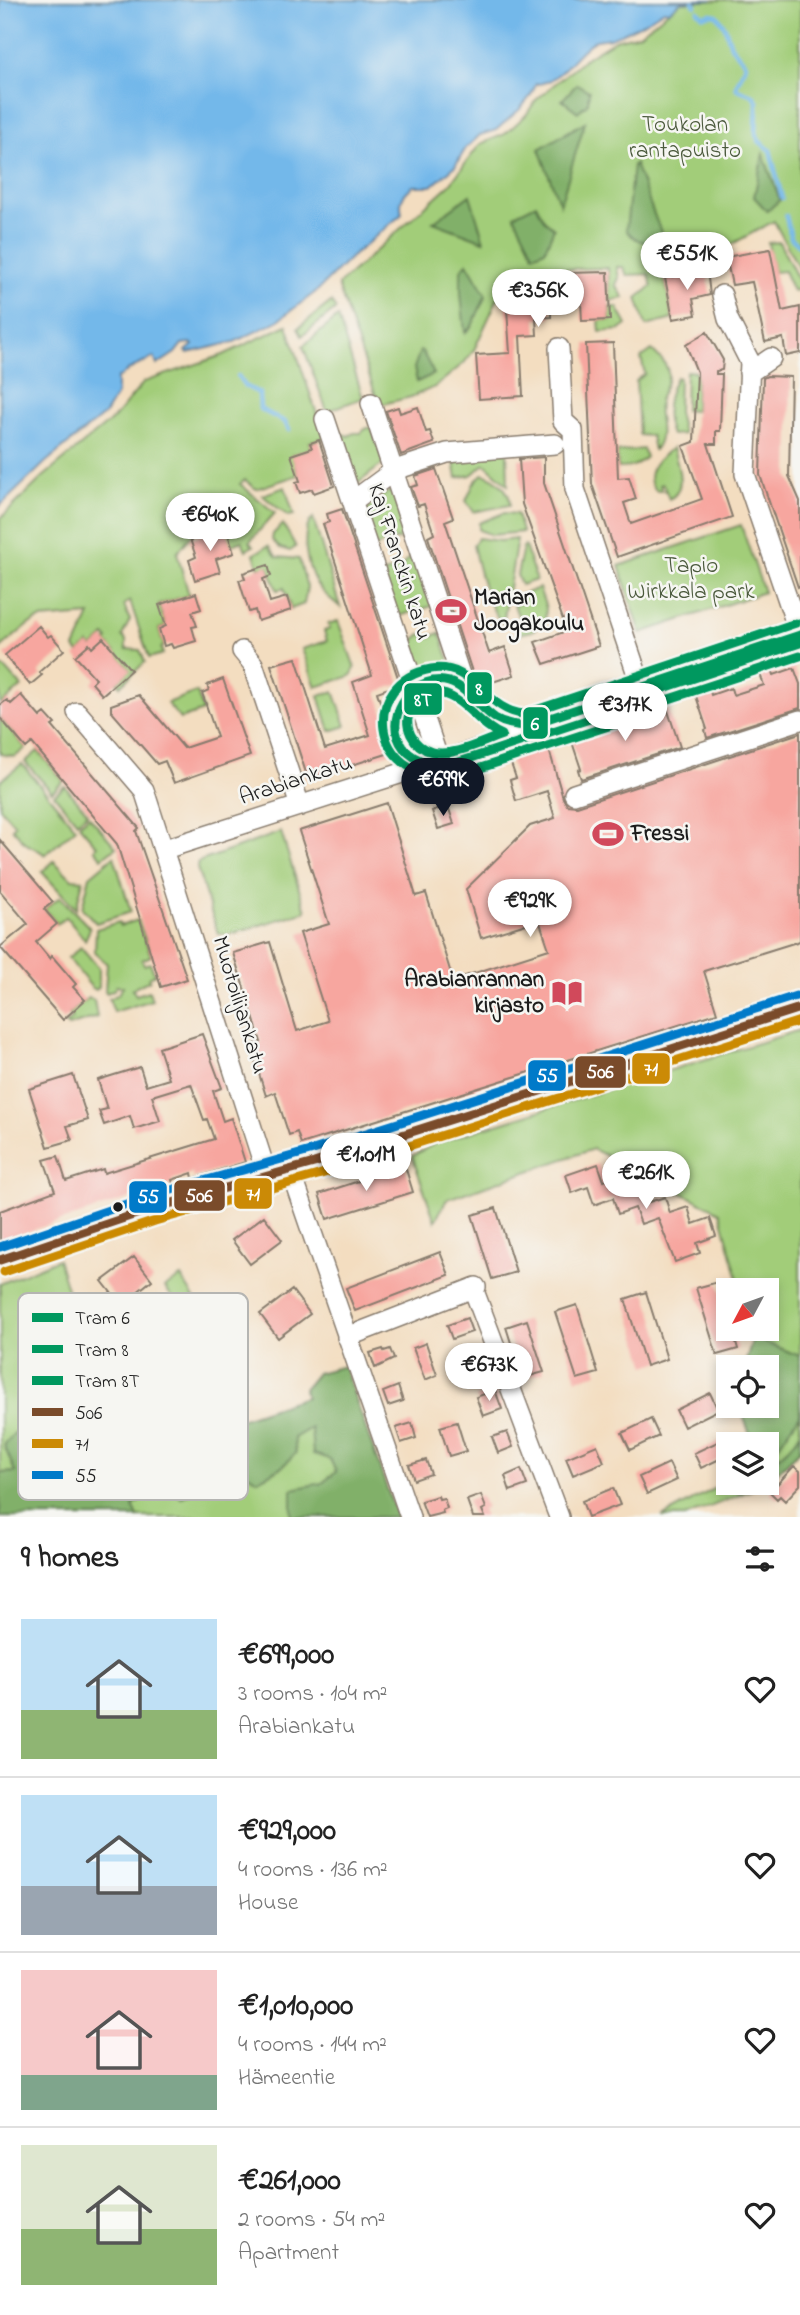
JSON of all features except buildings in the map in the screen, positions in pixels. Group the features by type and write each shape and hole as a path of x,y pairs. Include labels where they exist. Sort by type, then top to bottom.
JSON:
{"main road":[{"path":"0,1260 151,1209 279,1172 800,1008"}],"street":[{"path":"722,295 728,319 748,365 745,474 800,637"},
{"path":"559,348 563,421 573,430 575,489 643,692"},
{"path":"748,365 771,358"},
{"name":"Kaj Franckin katu","path":"372,403 467,696 496,721 527,733"},
{"name":"Kaj Franckin katu","path":"325,418 439,761"},
{"path":"353,501 395,470 447,453 555,444"},
{"name":"Arabiankatu","path":"165,849 527,733 800,637"},
{"path":"242,651 253,664 300,806"},
{"name":"Muotoilijankatu","path":"77,712 144,790 279,1172 347,1337 410,1517"},
{"path":"574,794 800,720"},
{"path":"347,1337 475,1288 559,1517"}],"green space":[{"name":"Toukolan rantapuisto","path":"800,0 800,271 774,221 725,248 661,260 673,319 646,326 637,298 652,286 649,274 627,275 623,267 617,267 619,278 616,285 624,298 610,301 608,268 563,269 509,285 497,300 474,350 464,363 435,387 411,397 379,405 338,285 450,184 480,144 505,134 526,115 536,100 584,59 615,40 639,34 681,2"},
{"path":"577,84 589,91 588,103 578,112 562,100"},
{"path":"585,122 560,205 539,149"},
{"path":"763,154 780,200 767,211 754,197"},
{"path":"635,164 663,238 658,241 648,243 638,240 626,230"},
{"path":"470,195 484,241 433,222"},
{"path":"536,204 544,220 554,228 545,250 534,255 514,215"},
{"path":"779,242 800,283 798,290 793,291 784,271 774,272 768,243"},
{"path":"467,263 486,295 472,326 465,333 461,270"},
{"path":"331,302 336,309 302,336 298,328"},
{"path":"610,307 617,307 627,325 620,330 600,332 599,320 610,320"},
{"path":"338,317 363,398 327,411 303,346"},
{"path":"287,325 325,438 310,442 312,448 292,455 298,475 256,489 245,480 240,484 275,513 249,542 253,546 246,550 242,541 231,545 208,534 202,522 177,553 189,595 159,605 166,626 159,629 164,646 161,648 163,654 149,658 130,601 124,605 130,620 122,636 126,640 126,649 140,650 145,662 120,686 117,682 130,670 106,642 108,639 105,636 92,648 89,644 79,653 75,648 90,615 40,619 29,624 0,648 0,519 43,477 114,418 144,382 223,355"},
{"path":"652,350 668,370 658,408 660,439 654,450 651,436 639,435 636,381 645,374 641,358"},
{"path":"420,351 434,374 417,382 414,368"},
{"path":"686,371 697,372 695,411 685,410"},
{"path":"676,377 679,378 678,412 683,434 671,435 667,406"},
{"path":"371,427 384,463 353,487 340,433 348,436"},
{"path":"673,448 680,483 675,495 669,499 663,484 660,485 662,491 657,491 650,479 653,467"},
{"path":"643,449 646,457 640,463 618,468 617,452"},
{"path":"507,450 508,485 485,464 471,475 457,478 453,456"},
{"path":"482,474 501,485 508,494 510,505 474,512 466,501 474,483"},
{"path":"285,487 294,515 288,516 262,495"},
{"path":"392,490 409,537 385,542 373,549 361,512"},
{"path":"504,513 517,514 522,532 492,535 479,530 479,523"},
{"path":"313,518 340,607 318,587 310,568 305,540"},
{"path":"283,524 296,547 290,551 280,548 272,540 273,534"},
{"name":"Tapio Wirkkala park","path":"741,525 764,592 641,633 619,566"},
{"path":"478,538 500,541 517,539 503,624 492,608 480,576 473,545"},
{"path":"268,546 277,557 299,559 307,587 304,604 291,609 284,588 277,590 268,566 259,568 254,554"},
{"path":"525,546 536,580 521,585 517,575"},
{"path":"416,555 432,606 396,617 382,574 401,567"},
{"path":"539,588 546,608 545,621 532,631 518,634 514,623 520,621 514,605 522,602 520,595"},
{"path":"338,621 355,668 351,676 316,687 302,649 327,641 324,631 330,629 328,624"},
{"path":"440,633 450,663 415,674 407,636 414,640 421,634 429,637"},
{"path":"0,665 22,687 0,705"},
{"path":"334,691 346,726 330,731 319,696"},
{"path":"197,692 203,711 180,719 167,703"},
{"path":"0,718 26,748 15,757 0,754"},
{"path":"38,751 64,781 52,792 25,762"},
{"path":"22,764 76,828 45,855 24,842 12,828 15,825 0,808 0,781"},
{"path":"65,786 88,813 77,822 54,795"},
{"path":"89,816 116,847 102,858 94,849 97,846 79,825"},
{"path":"281,832 306,911 231,934 218,934 197,868 198,862"},
{"path":"114,856 131,912 96,923 82,908 90,876"},
{"path":"54,861 72,879 83,880 76,909 42,872"},
{"path":"60,897 90,929 85,940 66,917 57,924 44,909"},
{"path":"138,920 151,956 142,960 144,965 150,963 155,974 149,977 150,980 132,989 136,995 149,991 152,1000 114,1012 109,999 118,994 123,986 116,986 107,993 105,991 107,964 95,952 96,929"},
{"path":"81,947 99,968 99,987 96,990 68,958"},
{"path":"88,998 94,1000 97,1017 68,1026 65,1023 72,1018 69,1014"},
{"path":"800,1030 800,1450 779,1470 779,1432 749,1432 744,1418 779,1418 779,1355 748,1355 752,1341 779,1341 779,1278 738,1278 720,1212 593,1149 447,1199 435,1221 412,1156 436,1143"},
{"path":"58,1259 68,1293 18,1293 18,1500 248,1500 248,1416 306,1397 304,1389 317,1373 397,1517 0,1517 0,1284"},
{"path":"181,1277 191,1293 169,1293 165,1287"},
{"path":"752,1341 761,1341 800,1356 800,1415 779,1445 779,1432 749,1432 744,1418 779,1418 779,1355 748,1355"},
{"path":"344,1366 397,1517 292,1517 292,1489 322,1483 336,1472 330,1459 313,1454 311,1428 294,1438 296,1453 282,1467 258,1480 248,1474 248,1416 306,1397 304,1389 317,1373"},
{"path":"18,1429 18,1500 141,1500 133,1506 138,1517 0,1517 0,1473 15,1472 4,1445"},
{"path":"800,1433 800,1450 779,1470 779,1456"},
{"path":"716,1488 716,1495 739,1495 685,1517 662,1517"}],"water":[{"path":"0,0 712,0 681,2 632,29 610,38 596,40 587,46 553,79 536,84 520,109 496,130 480,135 466,148 455,166 432,186 413,186 409,189 401,201 402,214 350,258 317,291 276,322 234,342 188,353 186,351 193,345 182,344 175,353 157,365 154,357 117,378 117,394 105,414 46,462 0,506"}],"waterway":[{"path":"698,11 703,16 717,15 725,27 731,46 746,64 736,86 737,89 753,95 757,101 756,134 759,141 770,150 782,198"},
{"path":"786,216 791,238 800,246"},
{"path":"238,376 245,386 259,393 260,409 285,422 289,430"}],"tram line":[{"name":"8","path":"796,623 524,714 499,705 458,673 446,669 431,669 409,677 393,691 385,709 384,728 390,747 404,763 425,773 453,777 633,718 666,700 800,656"},
{"name":"6","path":"800,635 526,726 499,720 452,683 433,681 410,692 403,702 396,725 398,737 404,748 414,757 431,763 450,765 629,706 661,689 800,643"},
{"path":"485,754 526,734 661,689"},
{"name":"8T","path":"435,693 453,698 502,735 449,752 440,753 425,749 414,740 408,728 409,715 417,703 435,693"}],"transit line":[{"name":"55","path":"0,1247 147,1197 310,1151 796,996"},
{"name":"506","path":"0,1260 151,1209 314,1163 800,1008"},
{"name":"71","path":"4,1272 155,1221 318,1175 800,1021"}],"place":[{"name":"Marian Joogakoulu","path":"451,611"},
{"name":"Fressi","path":"608,834"},
{"name":"Arabianrannan kirjasto","path":"567,993"}]}
